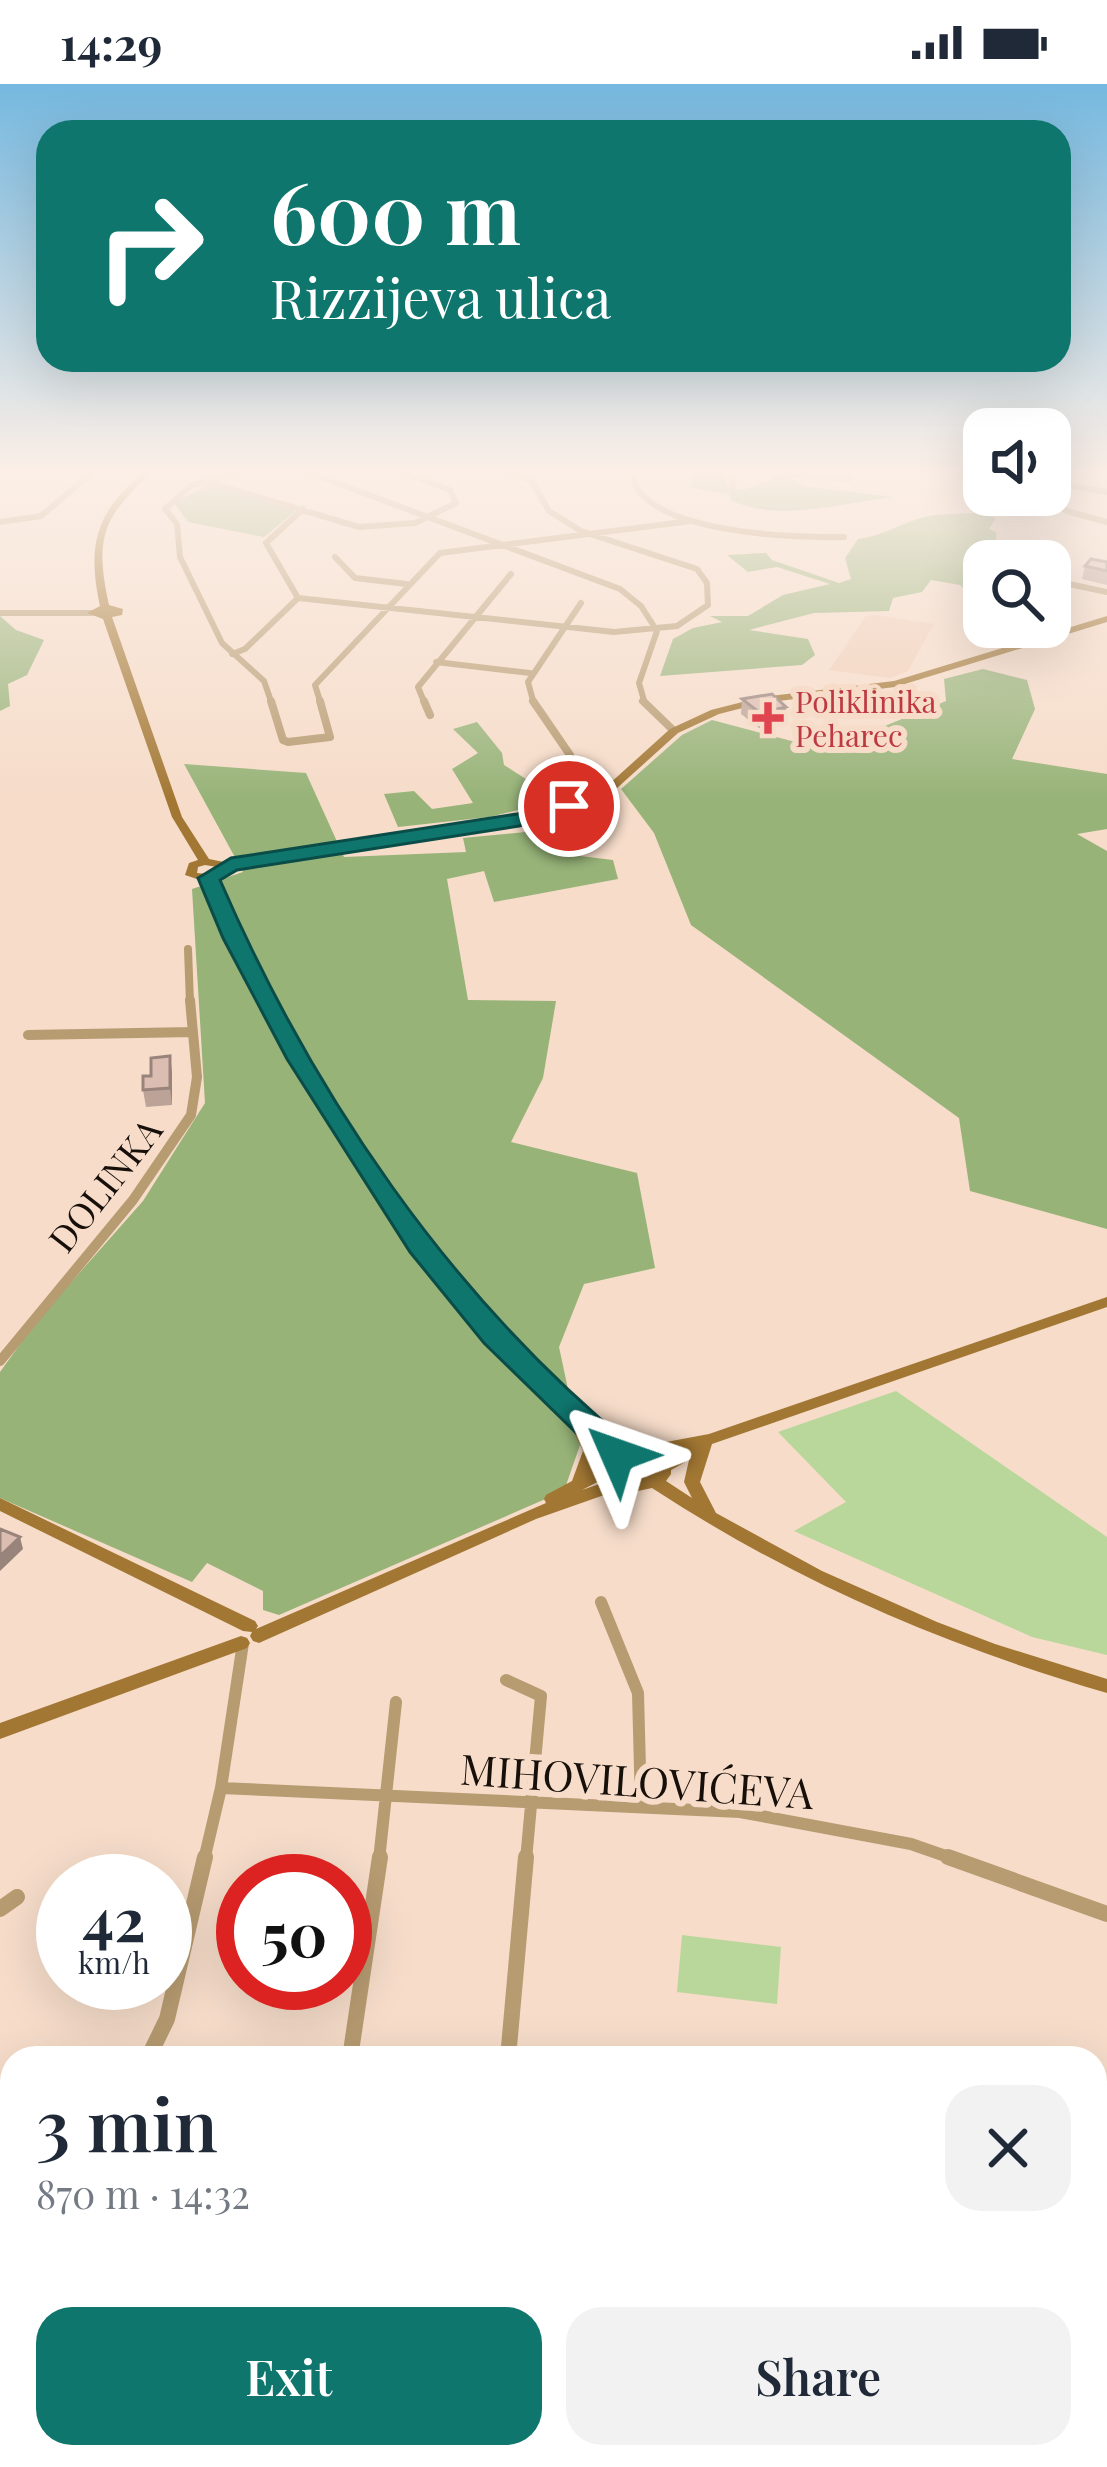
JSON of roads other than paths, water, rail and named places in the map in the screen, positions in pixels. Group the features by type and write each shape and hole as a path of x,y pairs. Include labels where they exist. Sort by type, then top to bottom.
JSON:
{"main road":[{"path":"98,579 177,817 212,869 234,938 299,1059 419,1246 494,1337 619,1467"},
{"path":"92,613 106,612"},
{"path":"212,869 546,814 612,787 674,731 737,705 895,683 1107,619"},
{"path":"0,1731 245,1636 530,1515 619,1467 635,1448 651,1451 706,1443 1107,1302"},
{"path":"571,1412 591,1451 579,1484"},
{"path":"530,1515 579,1484 619,1467 660,1474 706,1443"},
{"path":"706,1443 692,1482 718,1523"},
{"path":"651,1451 660,1474 718,1523 909,1616 1107,1686"},
{"path":"0,1504 162,1580 245,1636"}],"street":[{"path":"192,579 232,653 264,681 283,740 288,742 330,737 315,685 412,579"},
{"path":"287,579 298,598"},
{"path":"365,579 407,584"},
{"path":"430,715 417,691 507,579"},
{"path":"601,579 640,606 657,631"},
{"path":"298,598 563,627 657,631 702,612 714,596 708,579"},
{"path":"1071,584 1107,592"},
{"path":"232,653 245,649 298,598"},
{"path":"569,755 530,701 530,673 581,603"},
{"path":"0,613 92,613"},
{"path":"657,631 638,690 646,706 674,731"},
{"path":"436,662 530,673"},
{"name":"DOLINKA","path":"0,1361 133,1199 191,1115 196,1103 193,1032 184,983 188,949"},
{"path":"28,1036 193,1032"},
{"path":"601,1602 638,1693 640,1807"},
{"path":"154,2046 166,2019 221,1788 245,1636"},
{"path":"506,1680 541,1696 509,2046"},
{"path":"352,2046 389,1796 396,1702"},
{"name":"MIHOVILOVIĆEVA","path":"221,1788 740,1812 859,1830 958,1858 1107,1914"},
{"path":"0,1909 17,1897"}],"place":[{"name":"Poliklinika Peharec","path":"768,718"}]}
